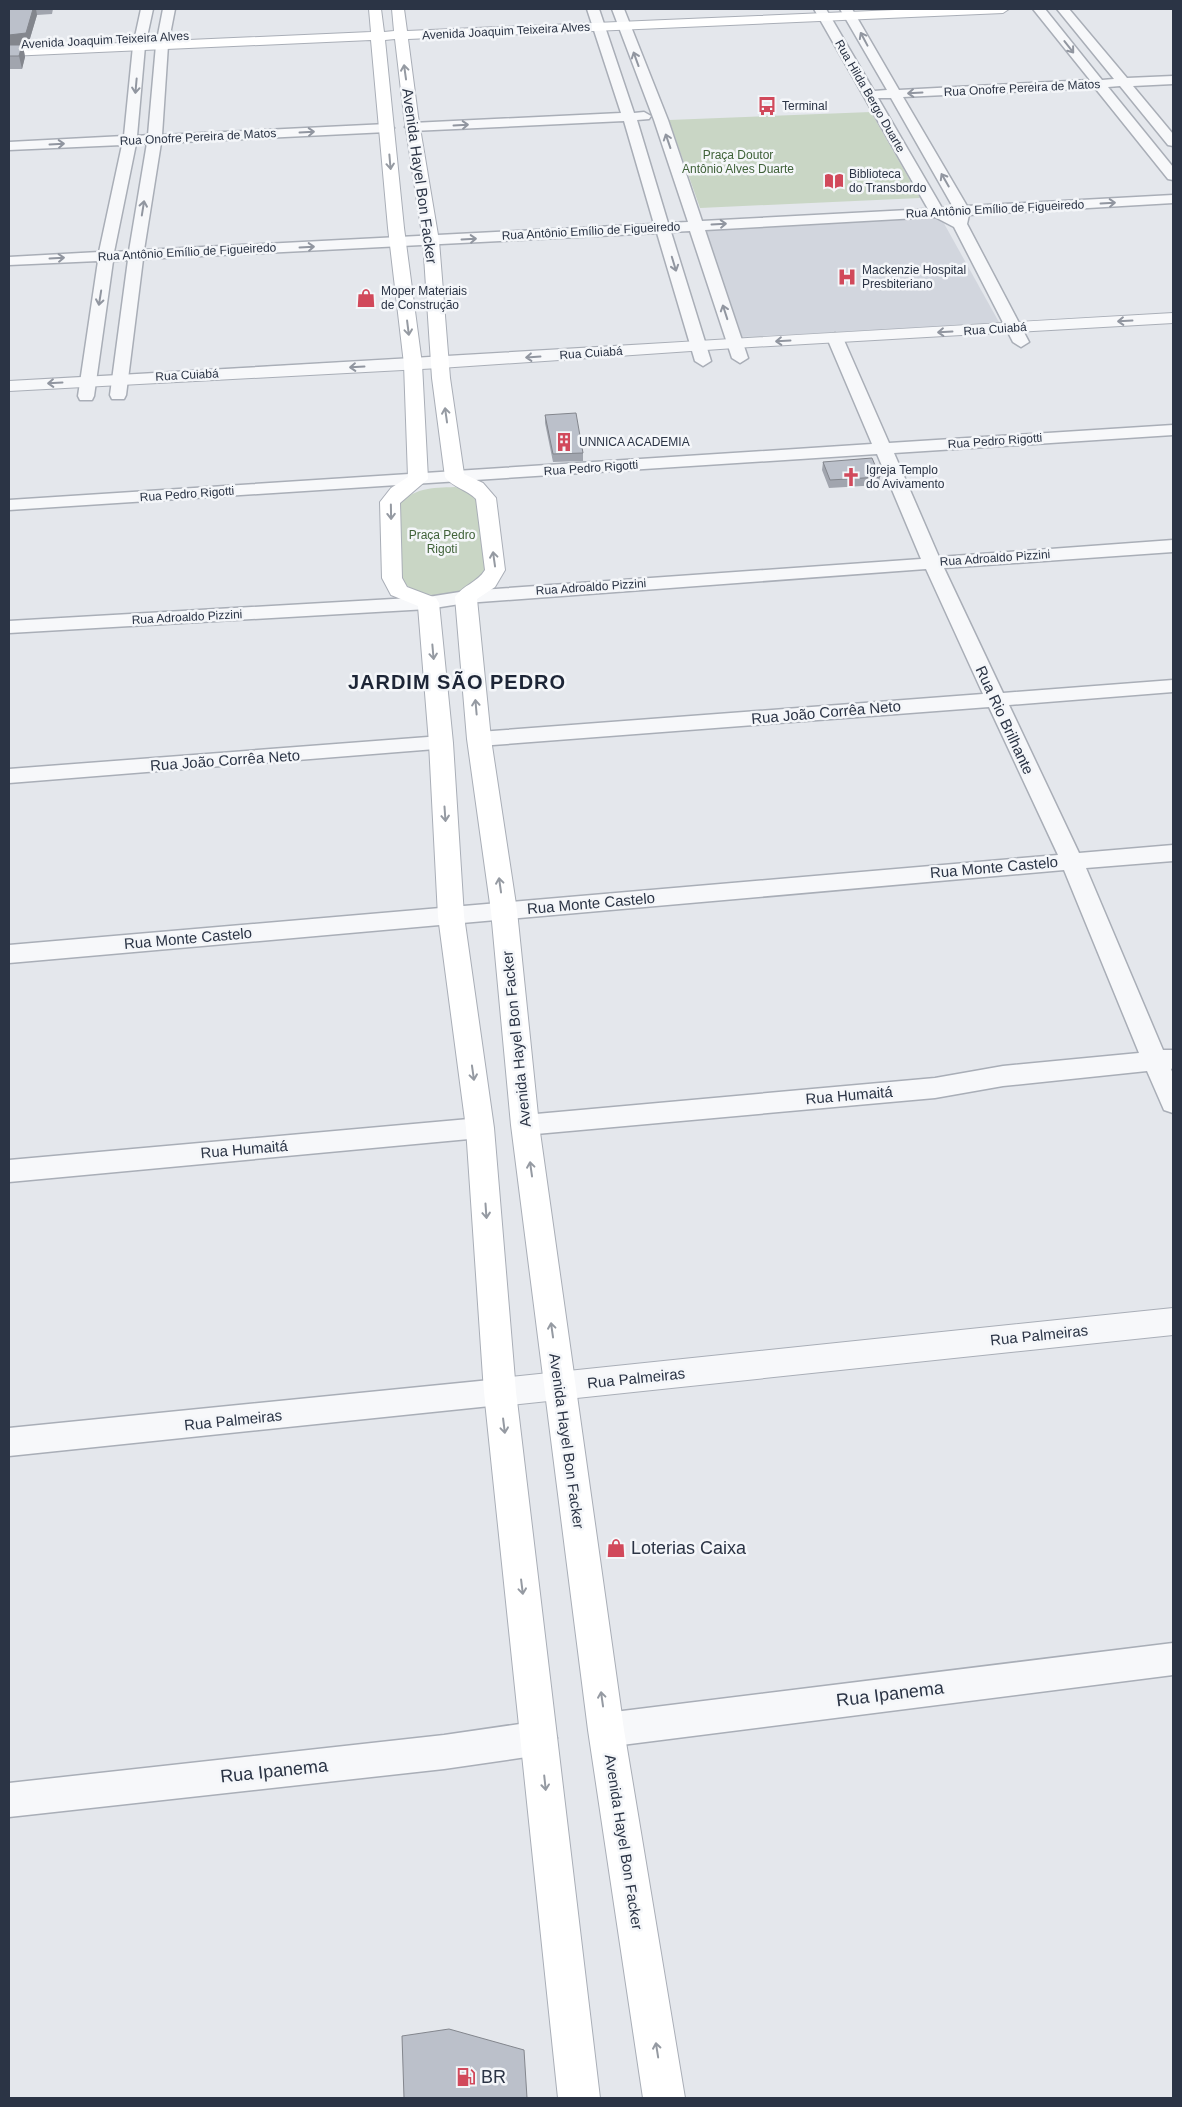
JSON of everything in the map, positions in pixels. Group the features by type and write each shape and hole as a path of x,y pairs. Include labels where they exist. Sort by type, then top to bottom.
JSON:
{"main road":[{"name":"Avenida Hayel Bon Facker","path":"374,9 387,123 393,233 412,372 418,479"},
{"name":"Avenida Hayel Bon Facker","path":"398,9 412,121 433,230 441,370 455,477"},
{"name":"Avenida Joaquim Teixeira Alves","path":"9,44 140,42 378,33 621,17 824,11 1003,9"},
{"name":"Avenida Joaquim Teixeira Alves","path":"9,52 140,42"},
{"path":"455,477 476,487 486,498 495,570 488,583 466,597"},
{"path":"418,479 398,492 390,502 392,578 398,591 428,603 440,743 451,916 480,1128 500,1392 579,2098"},
{"name":"Avenida Hayel Bon Facker","path":"466,597 479,739 504,911 525,1124 606,1730 664,2098"}],"street":[{"path":"87,389 107,250 131,135 140,42 147,9"},
{"path":"119,387 137,248 155,134 163,41 169,9"},
{"path":"1039,9 1173,176"},
{"path":"1064,9 1173,142"},
{"name":"Rua Hilda Bergo Duarte","path":"824,11 933,206"},
{"name":"Rua Hilda Bergo Duarte","path":"849,12 959,211 1018,335"},
{"path":"621,17 696,216 738,351"},
{"path":"596,18 661,220 701,354"},
{"name":"Rua Onofre Pereira de Matos","path":"873,100 1102,89 1173,80"},
{"name":"Rua Onofre Pereira de Matos","path":"1128,87 1173,90"},
{"path":"412,121 656,110"},
{"name":"Rua Onofre Pereira de Matos","path":"9,135 131,135 387,123"},
{"name":"Rua Onofre Pereira de Matos","path":"9,146 131,135"},
{"name":"Rua Antônio Emílio de Figueiredo","path":"959,211 1173,188"},
{"name":"Rua Antônio Emílio de Figueiredo","path":"732,210 933,206 959,211 1173,199"},
{"path":"933,206 959,211"},
{"name":"Rua Antônio Emílio de Figueiredo","path":"9,261 107,250 433,230 933,206"},
{"name":"Rua Antônio Emílio de Figueiredo","path":"639,214 661,220"},
{"name":"Rua Antônio Emílio de Figueiredo","path":"137,248 316,232"},
{"name":"Rua Antônio Emílio de Figueiredo","path":"9,249 107,250"},
{"name":"Rua Cuiabá","path":"9,401 87,389 412,372 1018,335 1173,318"},
{"name":"Rua Cuiabá","path":"1018,335 1173,334"},
{"name":"Rua Rio Brilhante","path":"838,346 932,562 994,698 1164,1060 1173,1103"},
{"name":"Rua Cuiabá","path":"9,386 87,389"},
{"name":"Rua Pedro Rigotti","path":"9,505 1173,430"},
{"name":"Rua Adroaldo Pizzini","path":"9,627 428,603 466,597 1173,546"},
{"name":"Rua João Corrêa Neto","path":"479,739 994,698 1173,686"},
{"name":"Rua João Corrêa Neto","path":"9,776 440,743"},
{"name":"Rua Monte Castelo","path":"9,954 1071,860 1173,853"},
{"name":"Rua Humaitá","path":"525,1124 935,1088 1003,1076 1164,1060"},
{"name":"Rua Humaitá","path":"9,1171 480,1128"},
{"name":"Rua Palmeiras","path":"9,1442 1173,1321"},
{"name":"Rua Ipanema","path":"606,1730 1173,1659"},
{"name":"Rua Ipanema","path":"9,1800 444,1752 540,1738"}],"shaded area":[{"name":"Mackenzie Hospital Presbiteriano","path":"941,218 1000,324 742,337 705,229"}],"green space":[{"name":"Praça Doutor Antônio Alves Duarte","path":"871,112 920,198 700,208 669,120"},
{"name":"Praça Pedro Rigoti","path":"455,487 472,491 482,498 489,573 464,592 453,595 421,593 407,586 402,581 397,508 416,492"}],"building":[{"path":"9,9 33,9 26,33 9,35"},
{"path":"9,45 22,45 19,56 9,56"},
{"name":"UNNICA ACADEMIA","path":"576,413 583,453 553,454 545,415"},
{"path":"872,458 880,477 830,480 823,462"},
{"name":"BR","path":"449,2029 524,2050 527,2098 404,2098 402,2036"}],"place":[{"name":"Terminal","path":"767,106"},
{"name":"Biblioteca do Transbordo","path":"834,181"},
{"name":"Mackenzie Hospital Presbiteriano","path":"847,277"},
{"name":"Moper Materiais de Construção","path":"366,298"},
{"name":"UNNICA ACADEMIA","path":"564,442"},
{"name":"Igreja Templo do Avivamento","path":"851,477"},
{"name":"Loterias Caixa","path":"616,1548"},
{"name":"BR","path":"466,2077"}],"district":[{"name":"JARDIM SÃO PEDRO","path":"457,682"}]}
